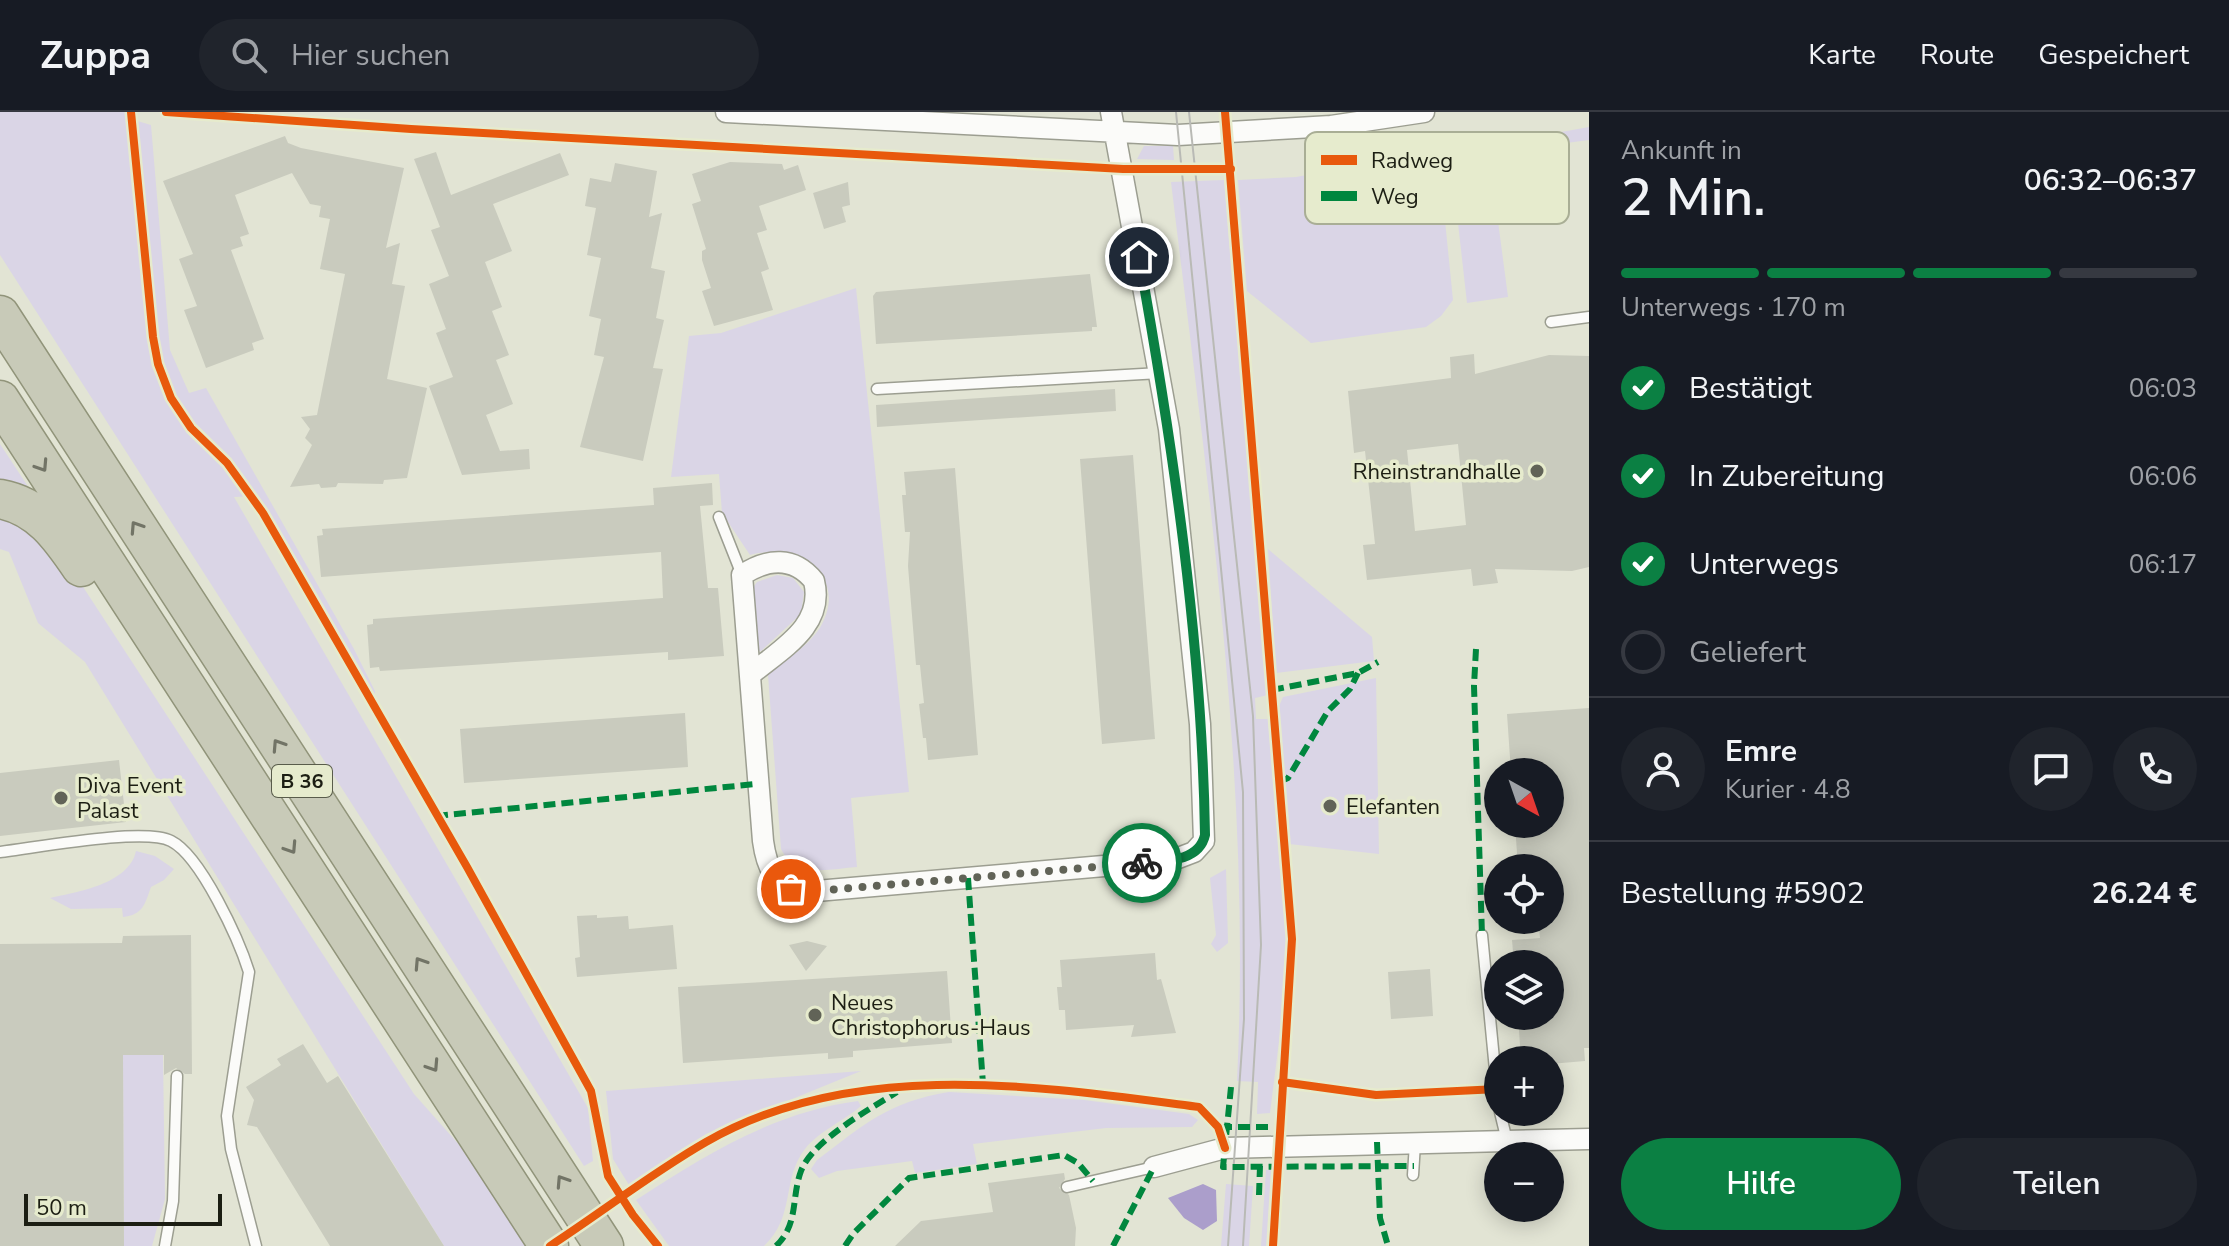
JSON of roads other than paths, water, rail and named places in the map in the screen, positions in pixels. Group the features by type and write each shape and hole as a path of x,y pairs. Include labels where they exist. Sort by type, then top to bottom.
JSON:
{"highway":[{"name":"B 36","path":"0,315 604,1246"},
{"name":"B 36","path":"0,400 549,1246"},
{"path":"0,499 15,502 41,517 145,666 173,694 205,717"}],"street":[{"path":"726,112 866,116 1115,133 1191,134 1331,126 1424,112"},
{"path":"750,675 814,617 818,602 814,581 800,567 789,562 769,562 742,575 756,784 767,865 780,883 791,889 805,892 1173,860 1194,852 1205,835 1200,724 1169,429 1111,112"},
{"path":"1154,1167 1225,1148 1589,1139"}],"lane":[{"path":"1551,322 1589,317"},
{"path":"877,389 1160,373"},
{"path":"719,517 742,575"},
{"path":"0,852 136,836 163,838 182,850 201,874 243,952 249,972 227,1116 231,1149 256,1246"},
{"path":"1482,935 1493,1046"},
{"path":"165,1246 173,1201 177,1076"},
{"path":"1503,1126 1507,1141"},
{"path":"1413,1175 1415,1143"},
{"path":"1067,1187 1154,1167"}],"tram line":[{"path":"1176,112 1243,792 1244,1019 1228,1246"},
{"path":"1189,112 1253,716 1261,945 1243,1246"}],"place":[{"name":"Rheinstrandhalle","path":"1537,471"},
{"name":"Diva Event Palast","path":"61,798"},
{"name":"Elefanten","path":"1330,806"},
{"name":"Neues Christophorus-Haus","path":"815,1015"}]}
